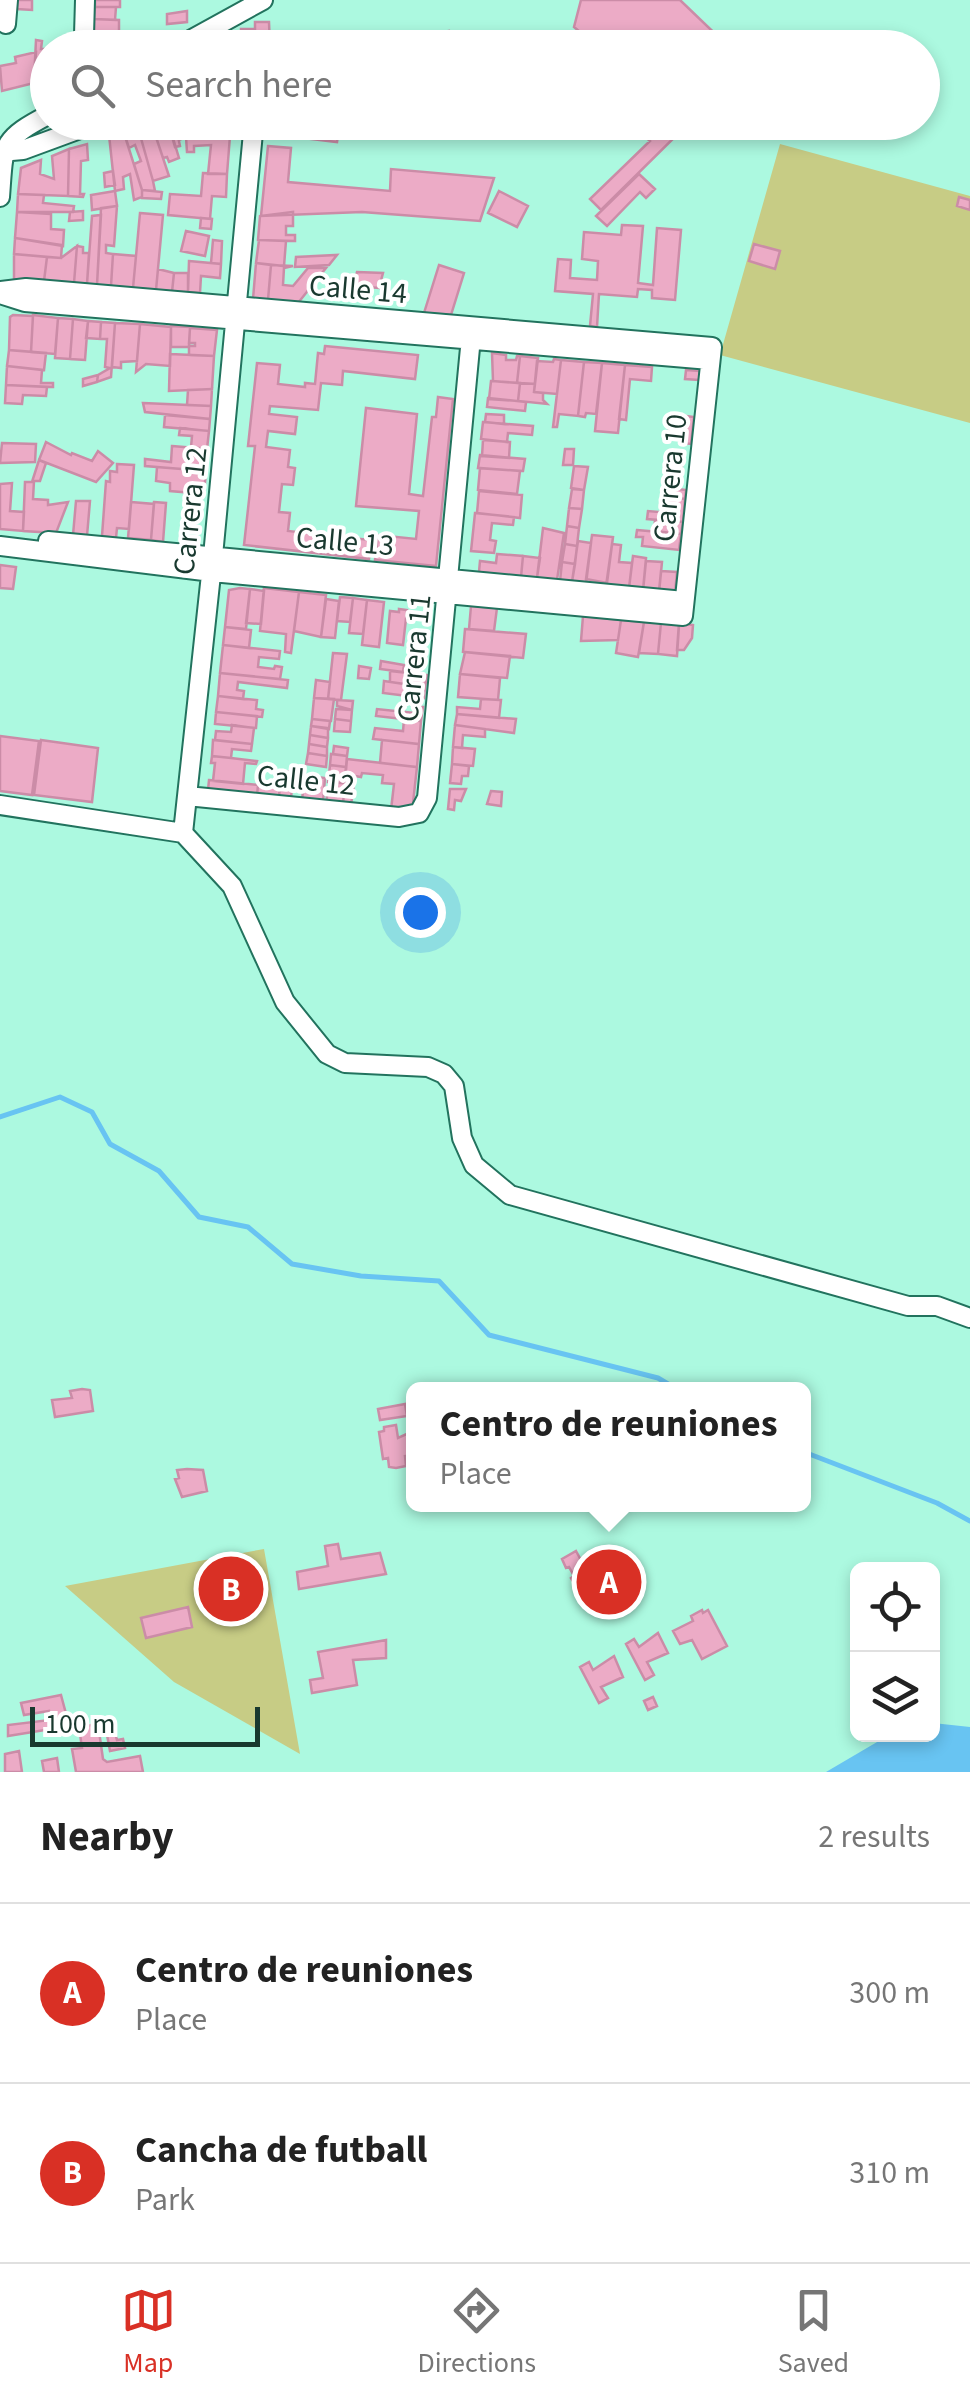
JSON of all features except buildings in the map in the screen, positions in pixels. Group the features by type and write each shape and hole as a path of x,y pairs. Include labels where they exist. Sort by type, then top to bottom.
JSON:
{"street":[{"path":"6,24 8,0"},
{"path":"84,30 85,0"},
{"path":"209,30 263,0"},
{"path":"0,197 2,152 15,132 30,125"},
{"path":"2,152 23,150 50,140"},
{"name":"Carrera 12","path":"183,833 252,140"},
{"name":"Calle 14","path":"0,293 25,302 237,314 711,354"},
{"name":"Carrera 11","path":"419,813 427,798 472,335"},
{"name":"Carrera 10","path":"684,608 711,354"},
{"name":"Calle 13","path":"0,538 212,564"},
{"name":"Calle 13","path":"0,546 684,608"},
{"name":"Calle 12","path":"187,796 400,817 419,813"},
{"path":"0,805 183,833 232,886 285,1002 327,1054 344,1062 428,1067 444,1074 454,1086 462,1138 474,1166 510,1195 908,1306 937,1306 970,1318"}],"green space":[{"path":"780,144 970,196 970,423 720,355"},
{"path":"264,1549 300,1754 174,1682 65,1586"}],"water":[{"path":"940,1724 970,1727 970,1772 826,1772 877,1742 940,1742"}],"waterway":[{"path":"0,1117 60,1097 92,1112 110,1144 159,1171 199,1217 248,1227 292,1264 361,1276 439,1281 489,1335 665,1382"},
{"path":"811,1455 937,1503 970,1521"}],"place":[{"name":"Centro de reuniones","path":"609,1582"},
{"name":"Cancha de futball","path":"231,1589"}]}
